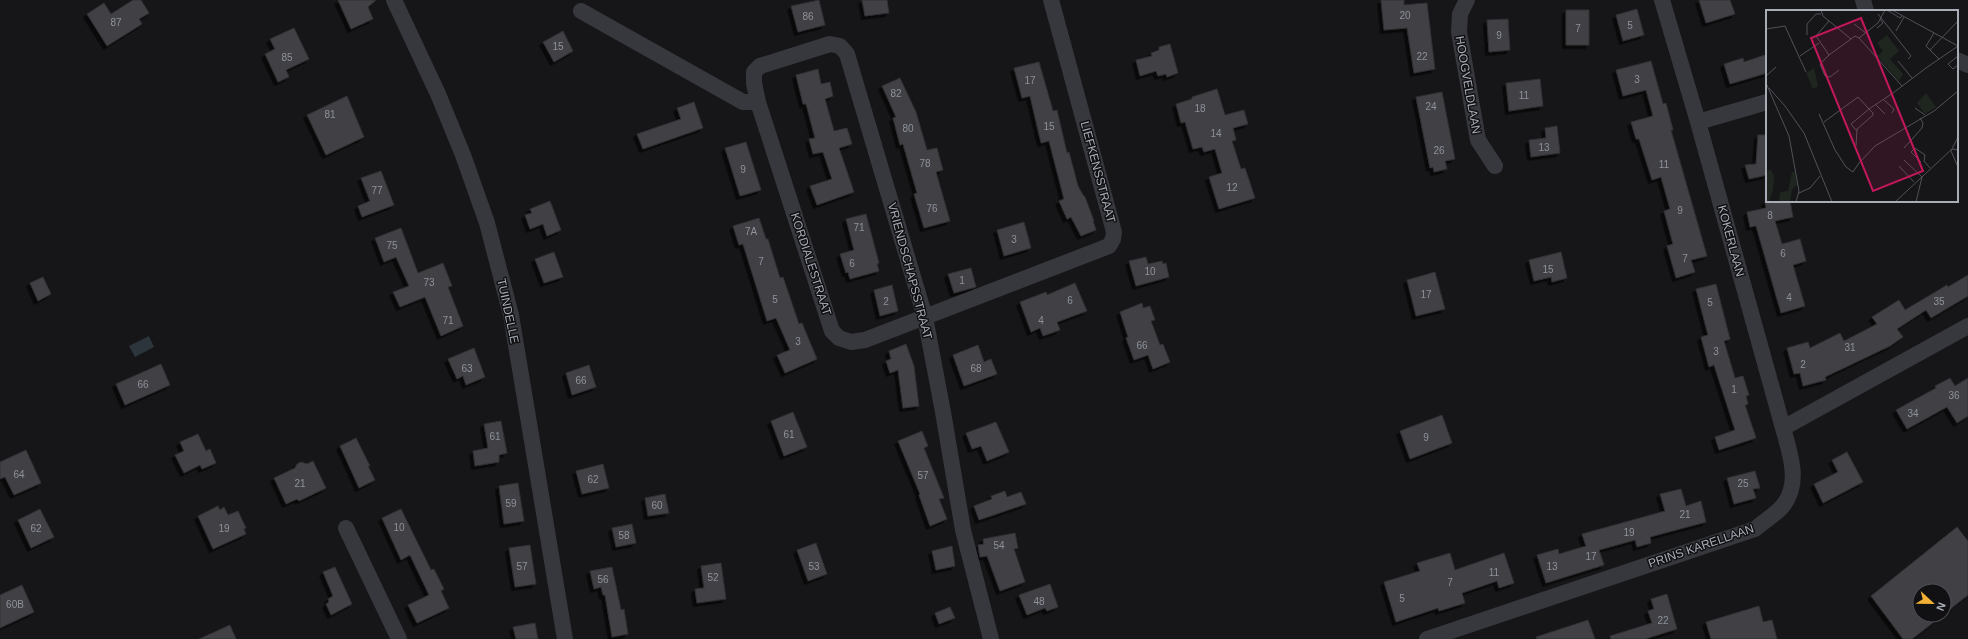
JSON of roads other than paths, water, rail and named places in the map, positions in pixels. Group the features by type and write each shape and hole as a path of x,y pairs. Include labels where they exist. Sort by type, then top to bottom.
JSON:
{"street":[{"name":"TUINDELLE","path":"394,0 463,155 487,223 511,315 565,639"},
{"name":"LIEFKENSSTRAAT","path":"925,317 1109,246 1113,238 1114,232 1051,0"},
{"name":"HOOGVELDLAAN","path":"1467,0 1460,14 1459,32 1478,140 1495,166"},
{"path":"1662,0 1698,122 1766,102"},
{"path":"1864,0 1866,10"},
{"path":"581,12 742,102 758,102"},
{"name":"VRIENDSCHAPSSTRAAT","path":"754,72 760,66 830,44 840,46 847,54 925,317 963,530 991,639"},
{"path":"1958,60 1968,65"},
{"name":"KORDIALESTRAAT","path":"754,72 754,83 758,102 832,331 839,338 851,342 864,340 925,317"},
{"name":"KOKERLAAN","path":"1698,122 1783,428"},
{"path":"1783,428 1968,326"},
{"name":"PRINS KARELLAAN","path":"1427,639 1755,530 1782,507 1792,486 1792,462 1783,428"},
{"path":"346,528 399,639"}]}
